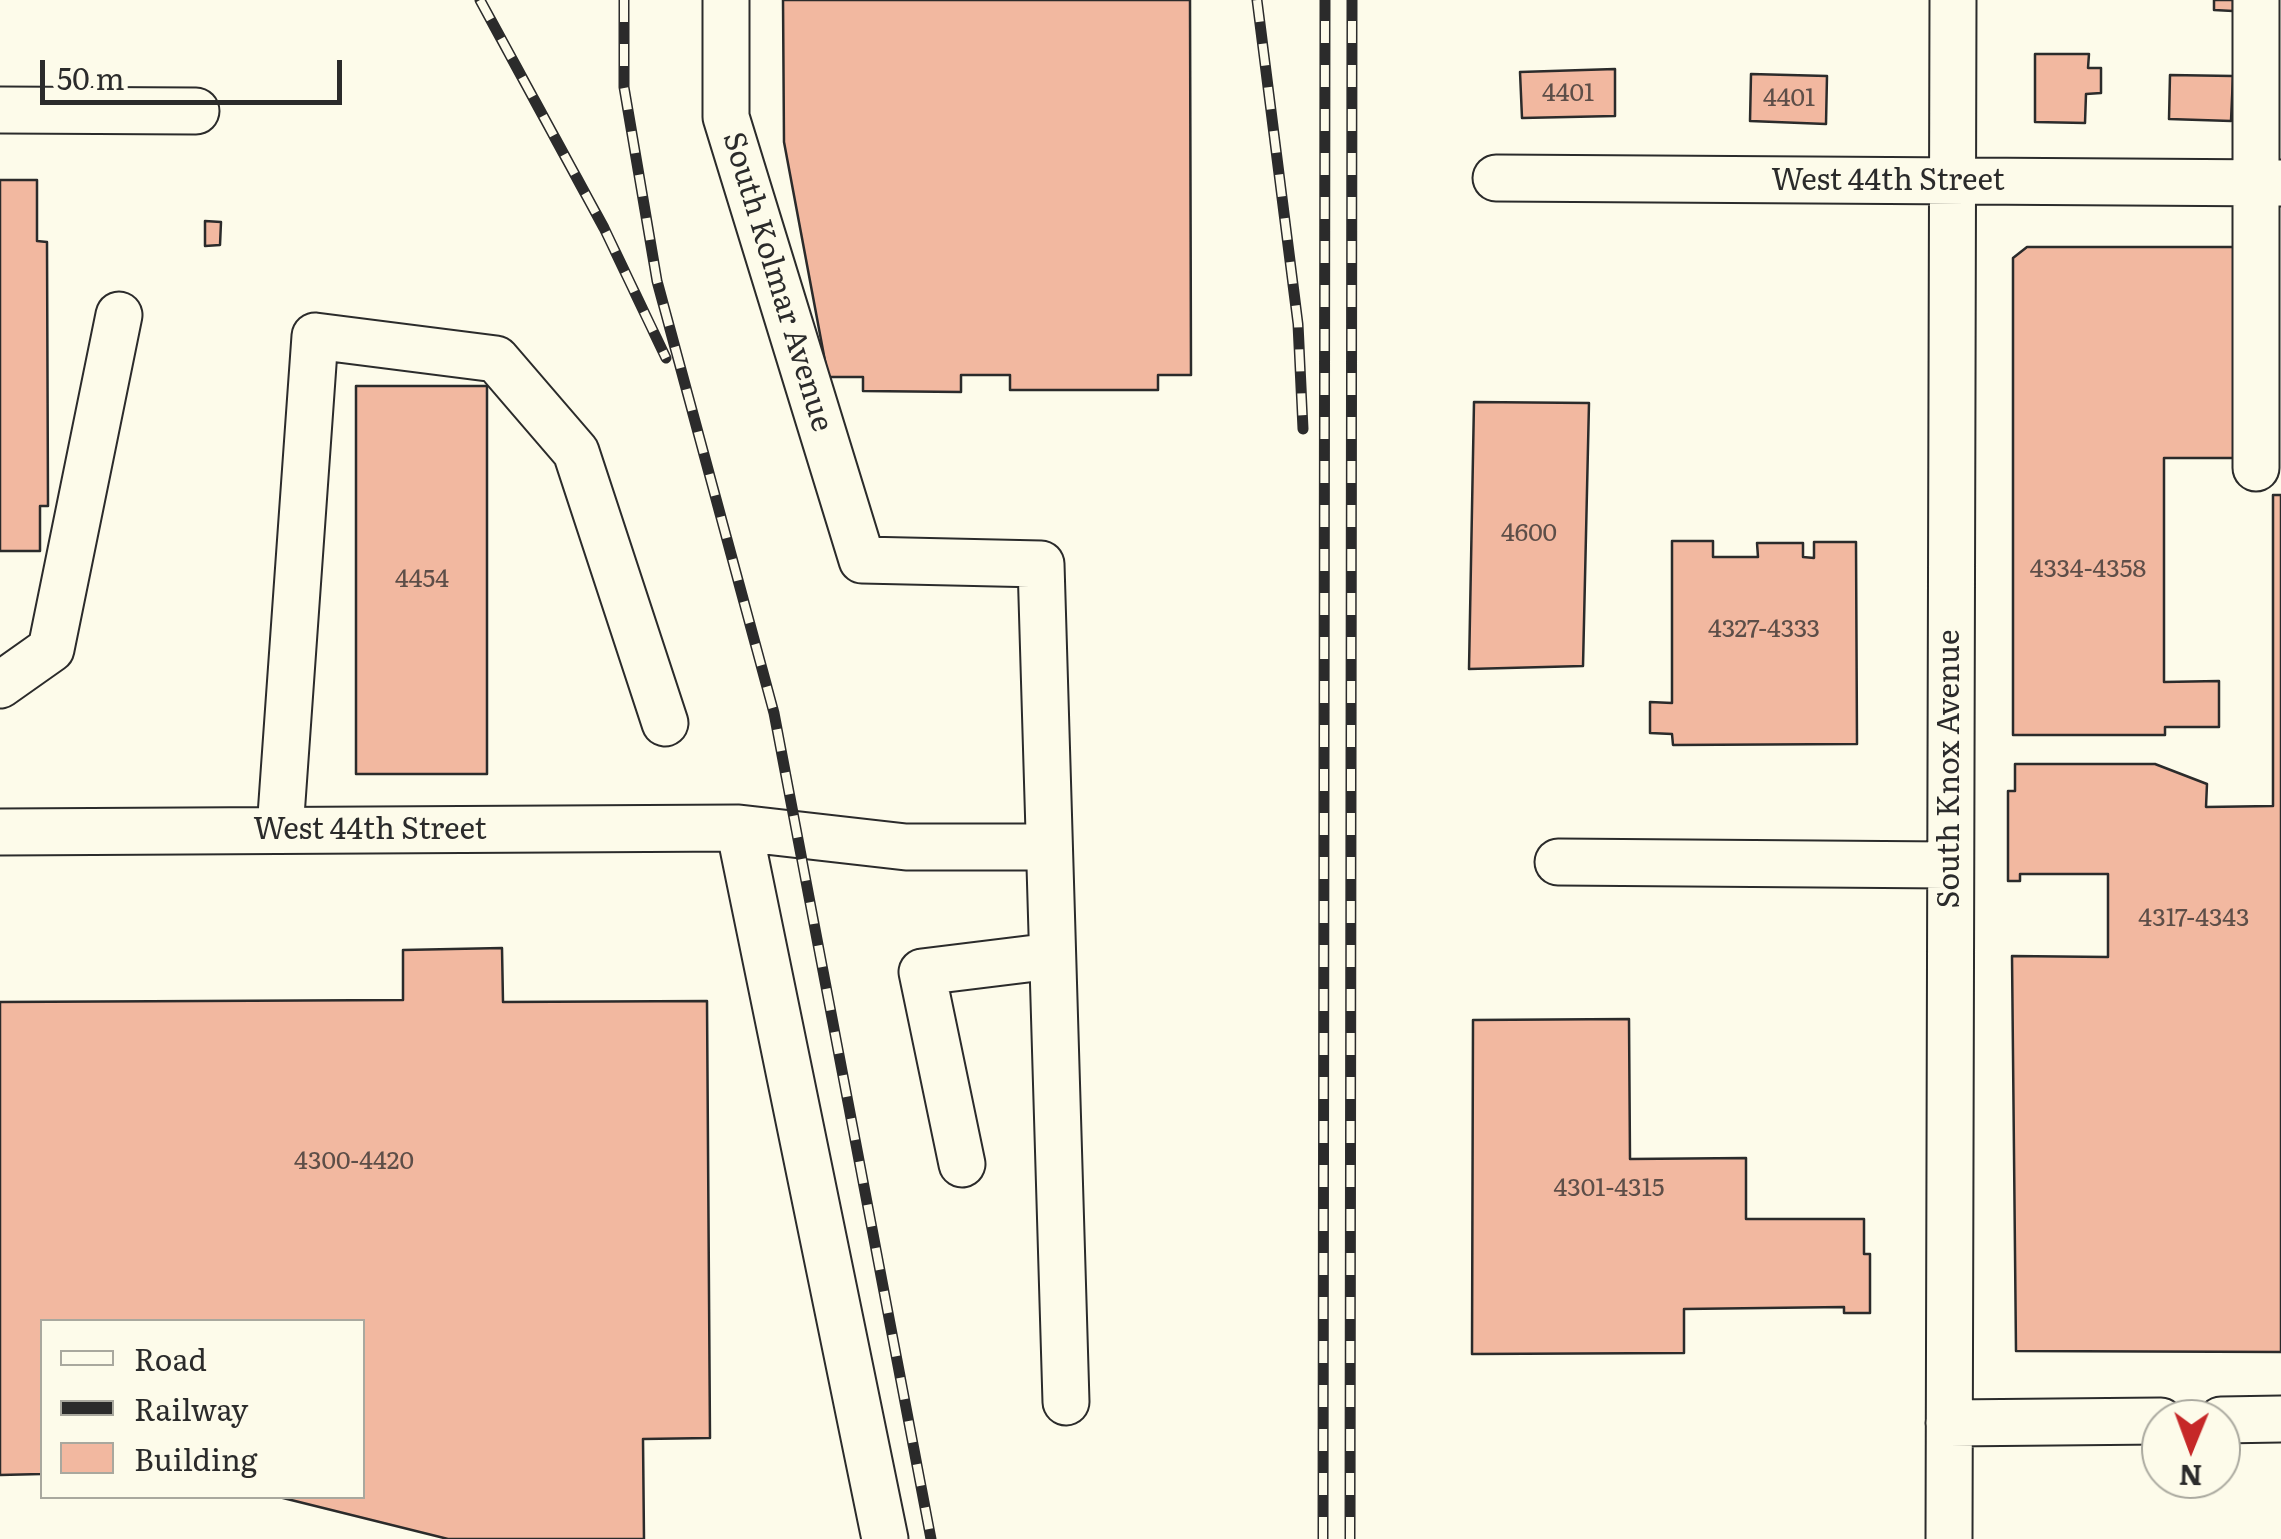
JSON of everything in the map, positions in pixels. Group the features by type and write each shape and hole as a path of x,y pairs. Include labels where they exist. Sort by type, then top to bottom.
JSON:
{"street":[{"name":"South Kolmar Avenue","path":"726,0 726,117 862,560 1041,564 1049,847"},
{"name":"South Knox Avenue","path":"1949,1539 1953,0"},
{"path":"2256,0 2268,183 2256,468"},
{"path":"0,110 196,110"},
{"name":"West 44th Street","path":"1496,178 2268,183"},
{"path":"0,685 51,649 119,315"},
{"path":"280,830 315,336 496,359 576,452 665,723"},
{"name":"West 44th Street","path":"0,832 740,828 906,847 1049,847"},
{"path":"740,828 884,1539"},
{"path":"1049,847 1066,1402"},
{"path":"1558,862 1948,865"},
{"path":"962,1164 922,972 1052,956"},
{"path":"2241,1420 2281,1420"},
{"path":"1949,1423 2141,1421"}],"building":[{"path":"783,0 1190,0 1191,375 1158,375 1158,390 1010,390 1010,375 961,375 961,392 863,391 863,377 828,377 784,142"},
{"path":"2214,0 2233,0 2233,11 2214,10"},
{"path":"2035,54 2089,54 2088,68 2101,68 2101,93 2086,94 2085,123 2035,122"},
{"path":"1615,69 1615,116 1522,118 1520,72"},
{"path":"1751,74 1827,76 1826,124 1750,121"},
{"path":"2170,75 2233,76 2231,121 2169,119"},
{"path":"0,180 37,180 37,241 47,242 48,506 40,506 40,551 0,551"},
{"path":"205,221 221,222 220,245 205,246"},
{"path":"2027,247 2242,247 2242,458 2164,458 2164,682 2219,681 2219,727 2165,727 2165,735 2013,735 2013,258"},
{"path":"356,386 487,386 487,774 356,774"},
{"path":"1474,402 1589,403 1583,666 1469,669"},
{"path":"2273,495 2281,495 2281,1352 2016,1351 2012,956 2108,957 2108,874 2020,874 2020,881 2008,881 2008,791 2015,791 2015,764 2155,764 2207,784 2206,807 2273,806"},
{"path":"1672,541 1713,541 1713,557 1758,557 1757,543 1803,543 1803,557 1814,558 1814,542 1856,542 1857,744 1673,745 1672,734 1650,733 1650,702 1672,703"},
{"path":"502,948 503,1002 707,1001 710,1438 643,1439 644,1539 448,1539 287,1499 365,1499 365,1319 40,1319 40,1474 0,1475 0,1002 403,1000 403,950"},
{"path":"1629,1019 1630,1159 1746,1158 1746,1219 1864,1219 1864,1254 1870,1254 1870,1313 1844,1313 1844,1307 1684,1309 1684,1353 1472,1354 1473,1020"}],"railway":[{"path":"480,0 604,228 666,358"},
{"path":"624,0 624,87 657,281 774,713 931,1539"},
{"path":"1257,0 1298,324 1303,429"},
{"path":"1323,1539 1325,0"},
{"path":"1350,1539 1352,0"}]}
